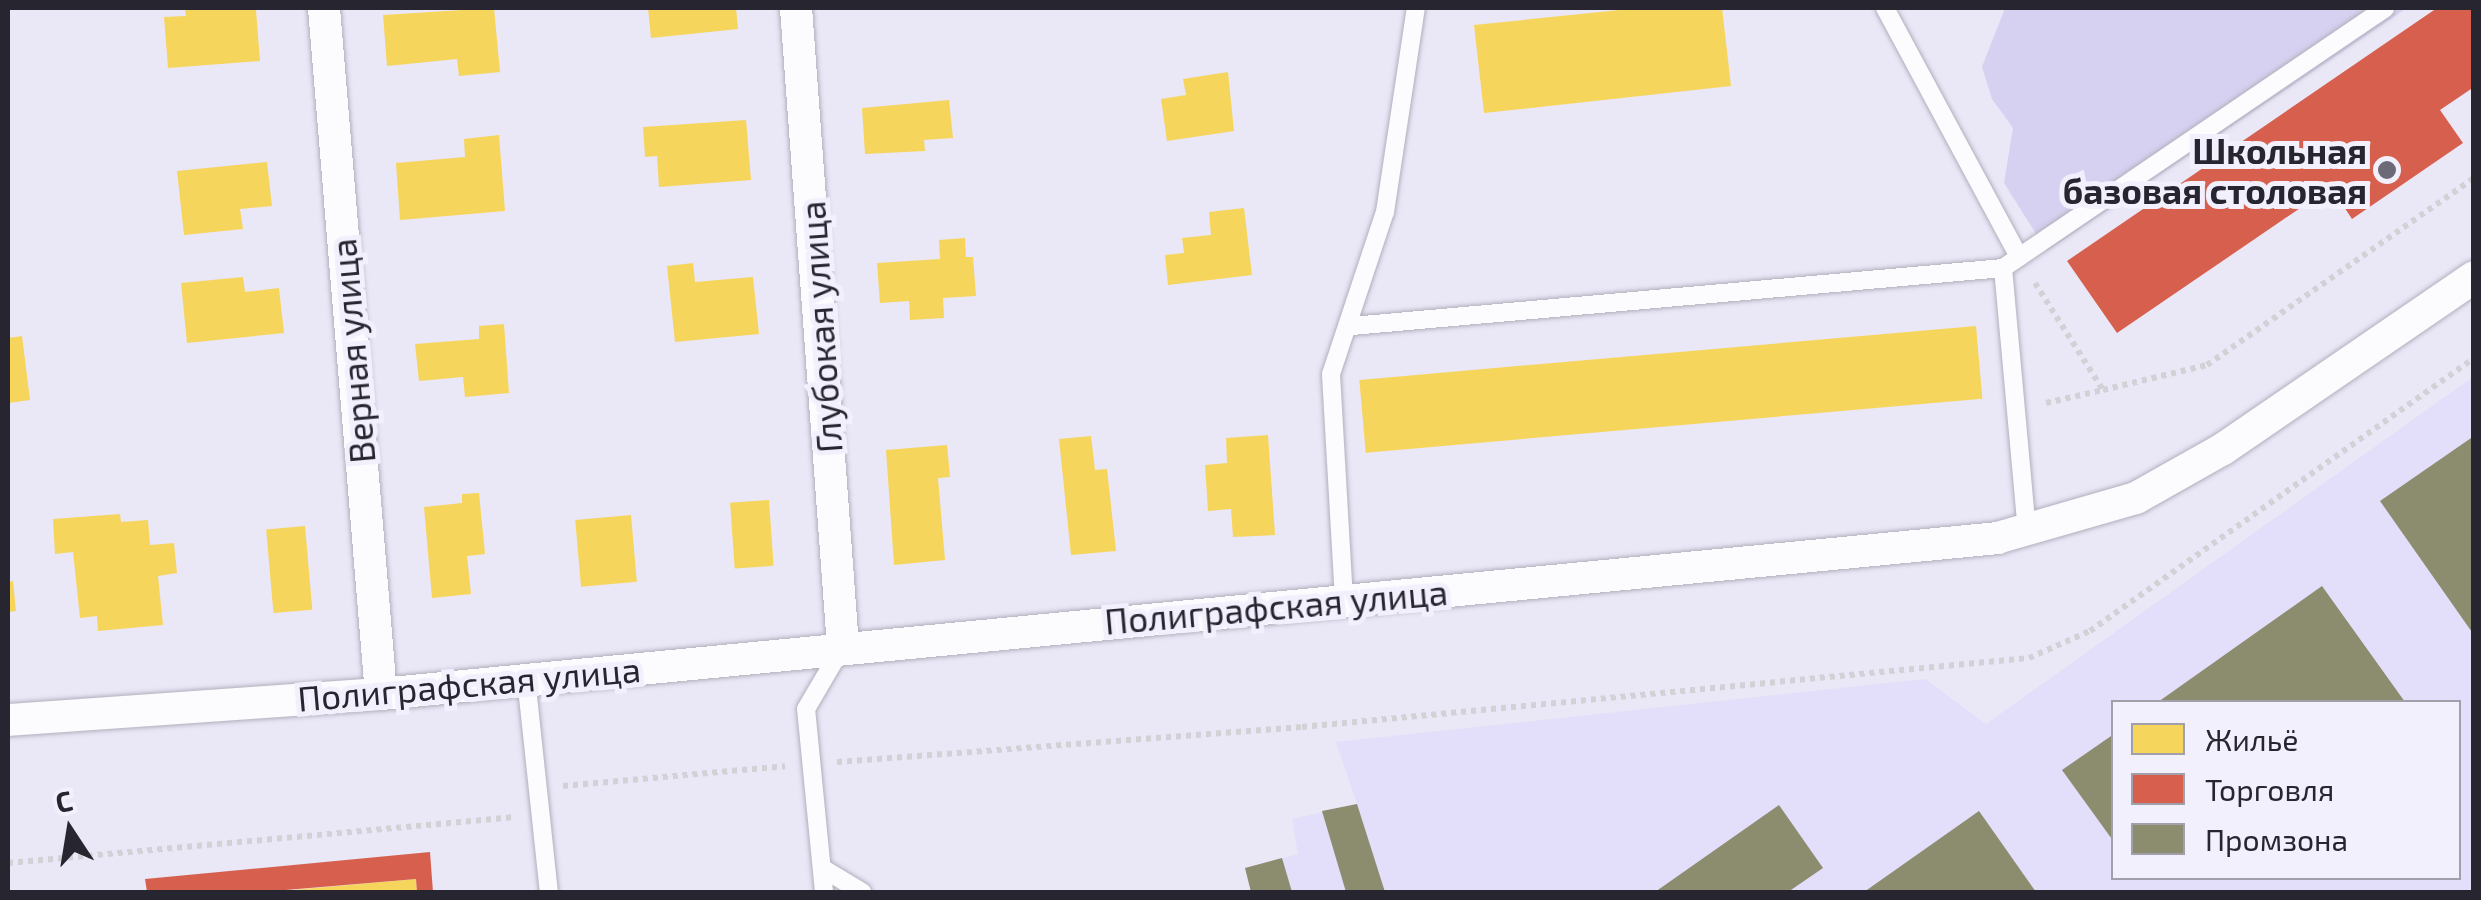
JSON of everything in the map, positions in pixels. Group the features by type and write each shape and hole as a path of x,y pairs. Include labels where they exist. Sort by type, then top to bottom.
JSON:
{"street":[{"name":"Верная улица","path":"324,8 381,694"},
{"name":"Глубокая улица","path":"796,8 843,646"},
{"name":"Полиграфская улица","path":"8,720 381,694 2027,532 2136,498 2223,449 2474,277"}],"lane":[{"path":"1344,600 1331,374 1352,326 1385,212 1416,8"},
{"path":"1884,8 2011,263 2016,410 2027,532"},
{"path":"1352,326 2011,263 2385,8"},
{"path":"824,892 806,709 843,646"},
{"path":"526,678 548,892"},
{"path":"822,868 862,892"}],"path":[{"path":"2016,410 2207,365 2474,178"},
{"path":"2011,263 2103,390"},
{"path":"537,788 1302,727 2029,658 2090,632 2474,358"},
{"path":"8,863 540,815"}],"shaded area":[{"path":"2005,8 2407,8 2047,251 2004,183 2013,128 1992,99 1982,67"},
{"path":"2473,377 2473,892 1251,892 1245,868 1298,854 1292,819 1357,804 1336,742 1925,679 1986,724"}],"building: Жильё":[{"path":"185,8 256,10 260,61 168,68 164,17 186,16"},
{"path":"494,8 500,72 459,76 457,59 387,66 383,15"},
{"path":"648,8 736,8 738,29 651,38"},
{"path":"1639,8 1722,8 1731,86 1484,113 1474,25"},
{"path":"1228,72 1234,131 1167,141 1161,99 1186,95 1183,79"},
{"path":"949,100 953,138 924,140 925,151 865,154 862,108"},
{"path":"746,120 751,180 659,187 657,156 645,157 643,127"},
{"path":"499,135 505,211 400,220 396,163 465,157 464,139"},
{"path":"267,162 272,206 240,209 243,229 184,235 177,171"},
{"path":"1244,208 1252,275 1168,285 1165,255 1184,253 1182,238 1211,235 1209,212"},
{"path":"965,238 966,257 973,257 976,296 943,298 944,318 910,320 909,301 880,303 877,263 940,259 939,240"},
{"path":"693,263 695,282 753,277 759,334 675,342 667,266"},
{"path":"243,277 245,292 279,288 284,333 187,343 181,283"},
{"path":"504,324 509,393 465,397 463,377 419,381 415,344 479,339 479,326"},
{"path":"1976,326 1982,399 1366,453 1359,380"},
{"path":"22,336 30,400 8,403 8,338"},
{"path":"1268,435 1275,535 1233,537 1231,509 1208,511 1205,465 1227,463 1226,438"},
{"path":"1091,436 1095,470 1107,469 1116,551 1071,555 1059,439"},
{"path":"947,445 950,477 938,478 945,560 894,565 886,450"},
{"path":"479,493 485,554 467,556 471,594 432,598 424,507 462,503 462,494"},
{"path":"769,500 774,566 735,569 730,503"},
{"path":"120,514 121,522 148,520 150,545 174,543 177,573 158,576 163,625 98,631 97,616 80,618 73,552 55,554 53,519"},
{"path":"631,515 637,582 581,587 575,520"},
{"path":"305,526 312,610 273,613 266,529"},
{"path":"13,581 16,611 8,612 8,582"},
{"path":"416,879 417,892 292,892 292,890"}],"building: Торговля":[{"path":"2437,8 2474,8 2474,87 2440,110 2463,143 2352,219 2331,187 2117,333 2067,261"},
{"path":"430,852 433,892 417,892 416,879 262,892 147,892 145,879"}],"building: Промзона":[{"path":"2474,436 2474,635 2380,501"},
{"path":"2322,586 2404,700 2161,700"},
{"path":"2111,736 2111,838 2062,770"},
{"path":"1357,804 1385,892 1346,892 1322,811"},
{"path":"1779,805 1823,868 1788,892 1655,892"},
{"path":"1979,811 2036,892 1864,892"},
{"path":"1282,858 1292,892 1251,892 1245,868"}],"place":[{"name":"Школьная базовая столовая","path":"2387,170"}]}
